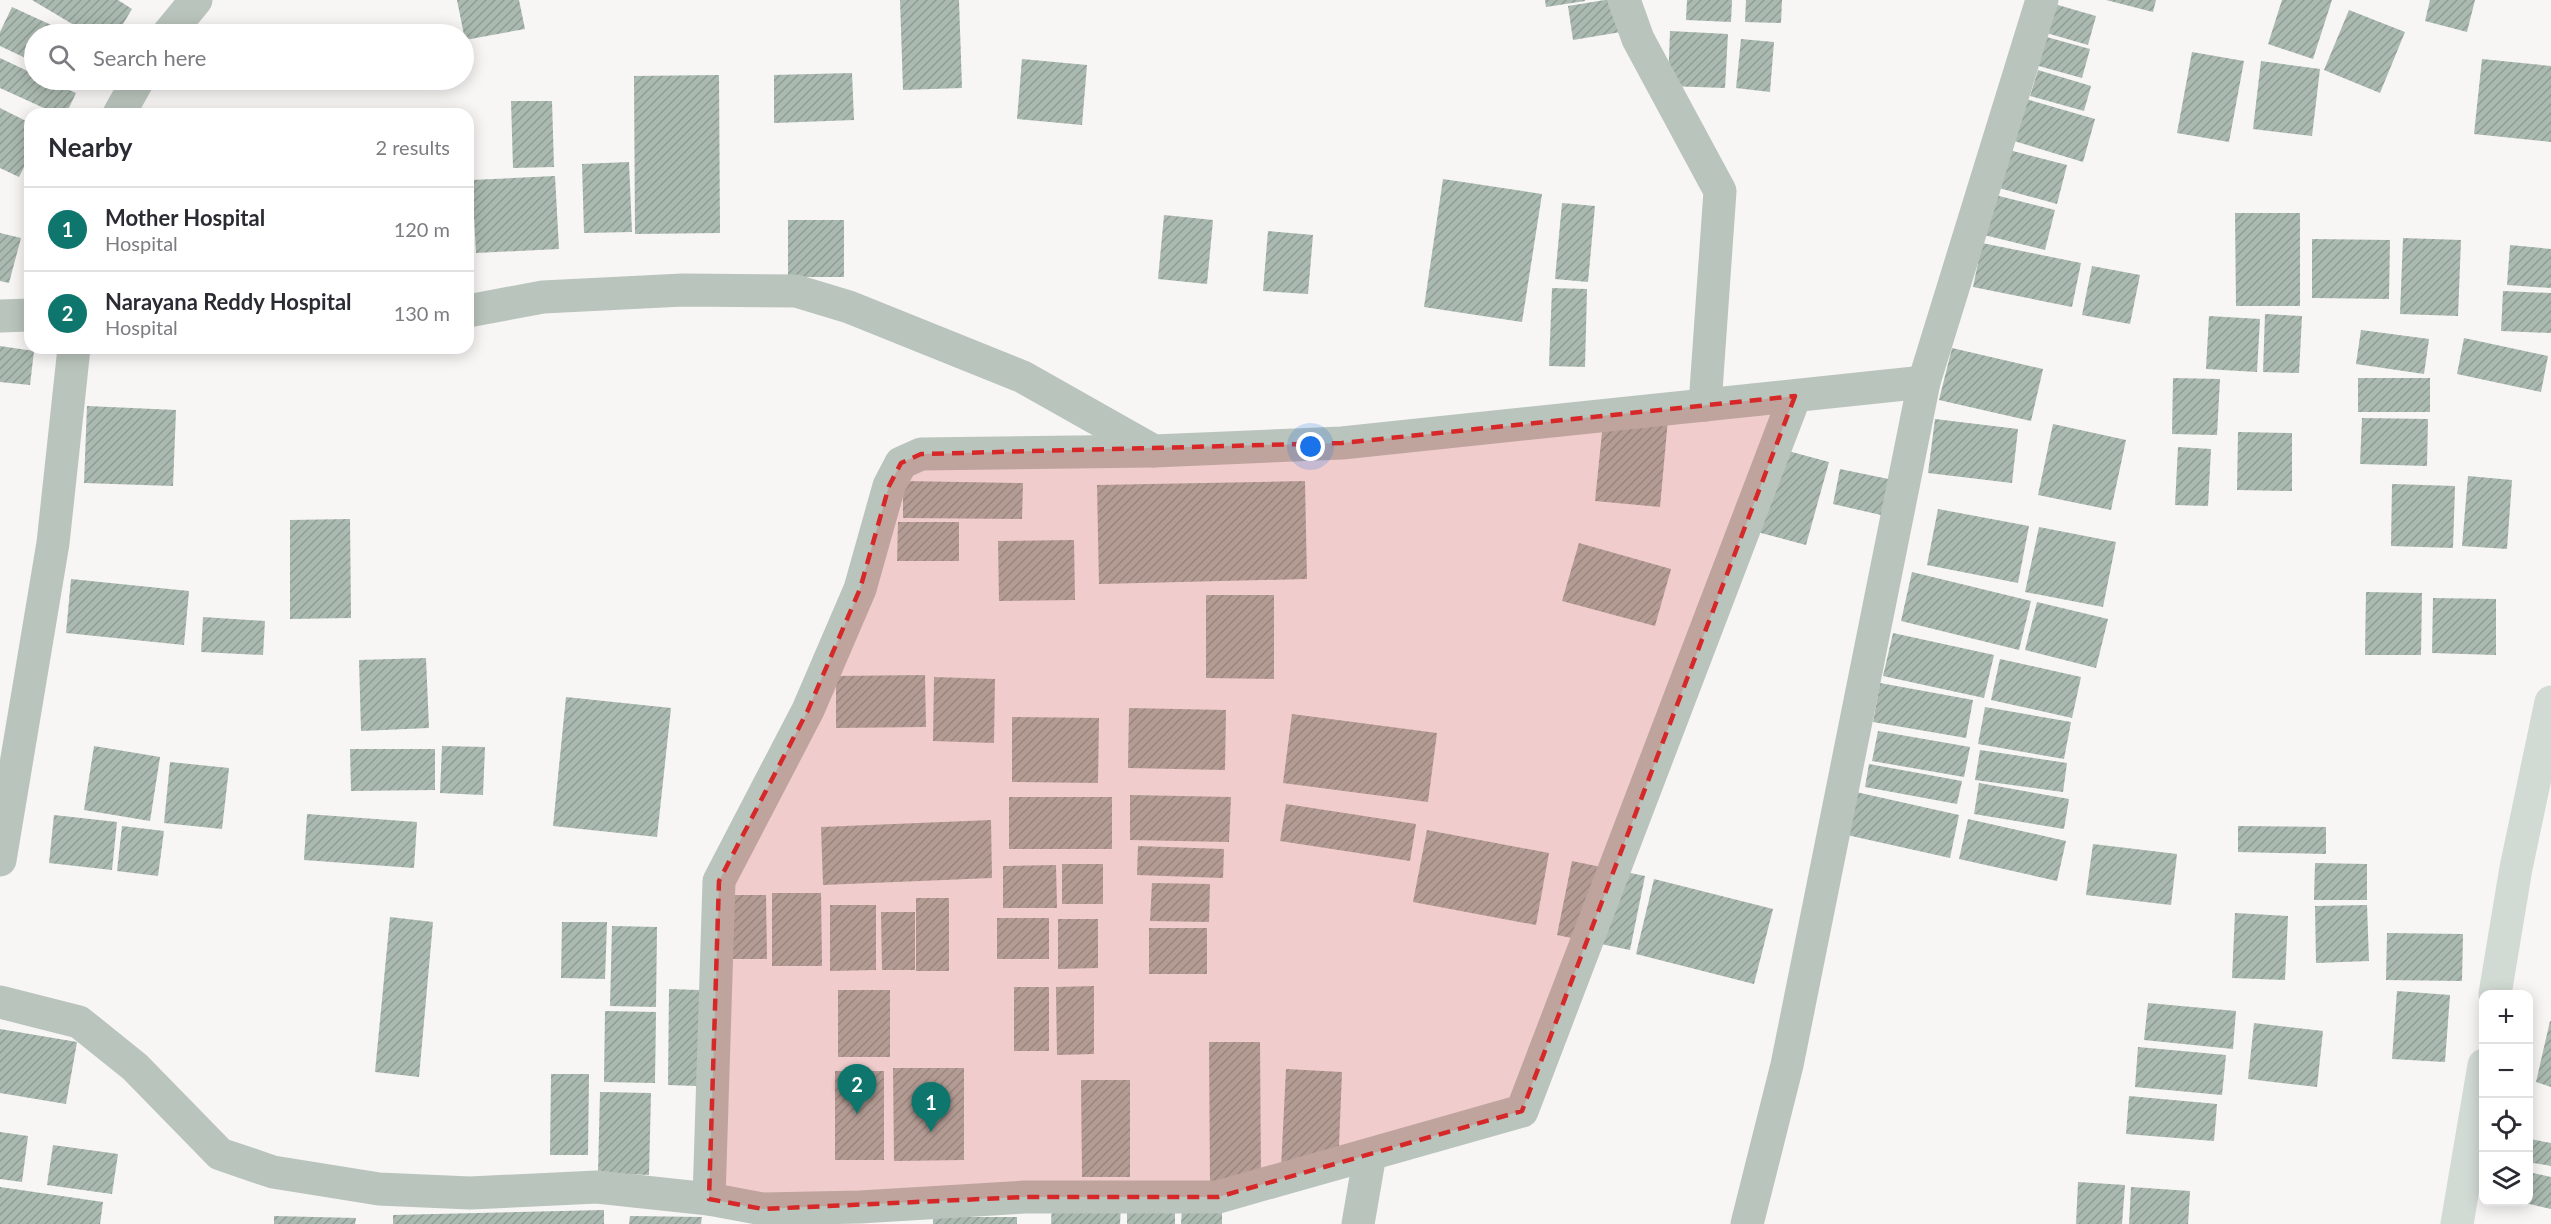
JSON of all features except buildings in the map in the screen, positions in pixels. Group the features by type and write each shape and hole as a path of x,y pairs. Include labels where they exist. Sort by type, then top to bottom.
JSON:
{"main road":[{"path":"2496,990 2516,868 2542,785 2551,702"},
{"path":"2457,1224 2479,1094"}],"street":[{"path":"176,24 196,0"},
{"path":"1624,0 1638,39 1720,191 1705,405"},
{"path":"1747,1224 1787,1065 1924,382 2042,0"},
{"path":"122,108 132,90"},
{"path":"474,310 543,297 683,290 796,291 860,310 1023,377 1154,451"},
{"path":"0,316 24,315"},
{"path":"0,860 53,543 73,354"},
{"path":"709,1199 719,880 808,710 860,589 889,486 901,463 921,454 1154,451 1342,443 1924,382"},
{"path":"0,1002 79,1022 135,1067 220,1154 273,1172 379,1189 470,1193 597,1187 709,1199 763,1216 860,1207 1026,1197 1218,1197 1522,1111 1795,396"},
{"path":"1358,1224 1370,1154"}],"highlighted area":[{"path":"1795,396 1522,1111 1218,1197 1025,1197 763,1209 709,1199 719,881 808,710 860,589 889,486 901,463 921,454 1342,443"}],"place":[{"name":"Narayana Reddy Hospital","path":"857,1114"},
{"name":"Mother Hospital","path":"931,1132"}]}
